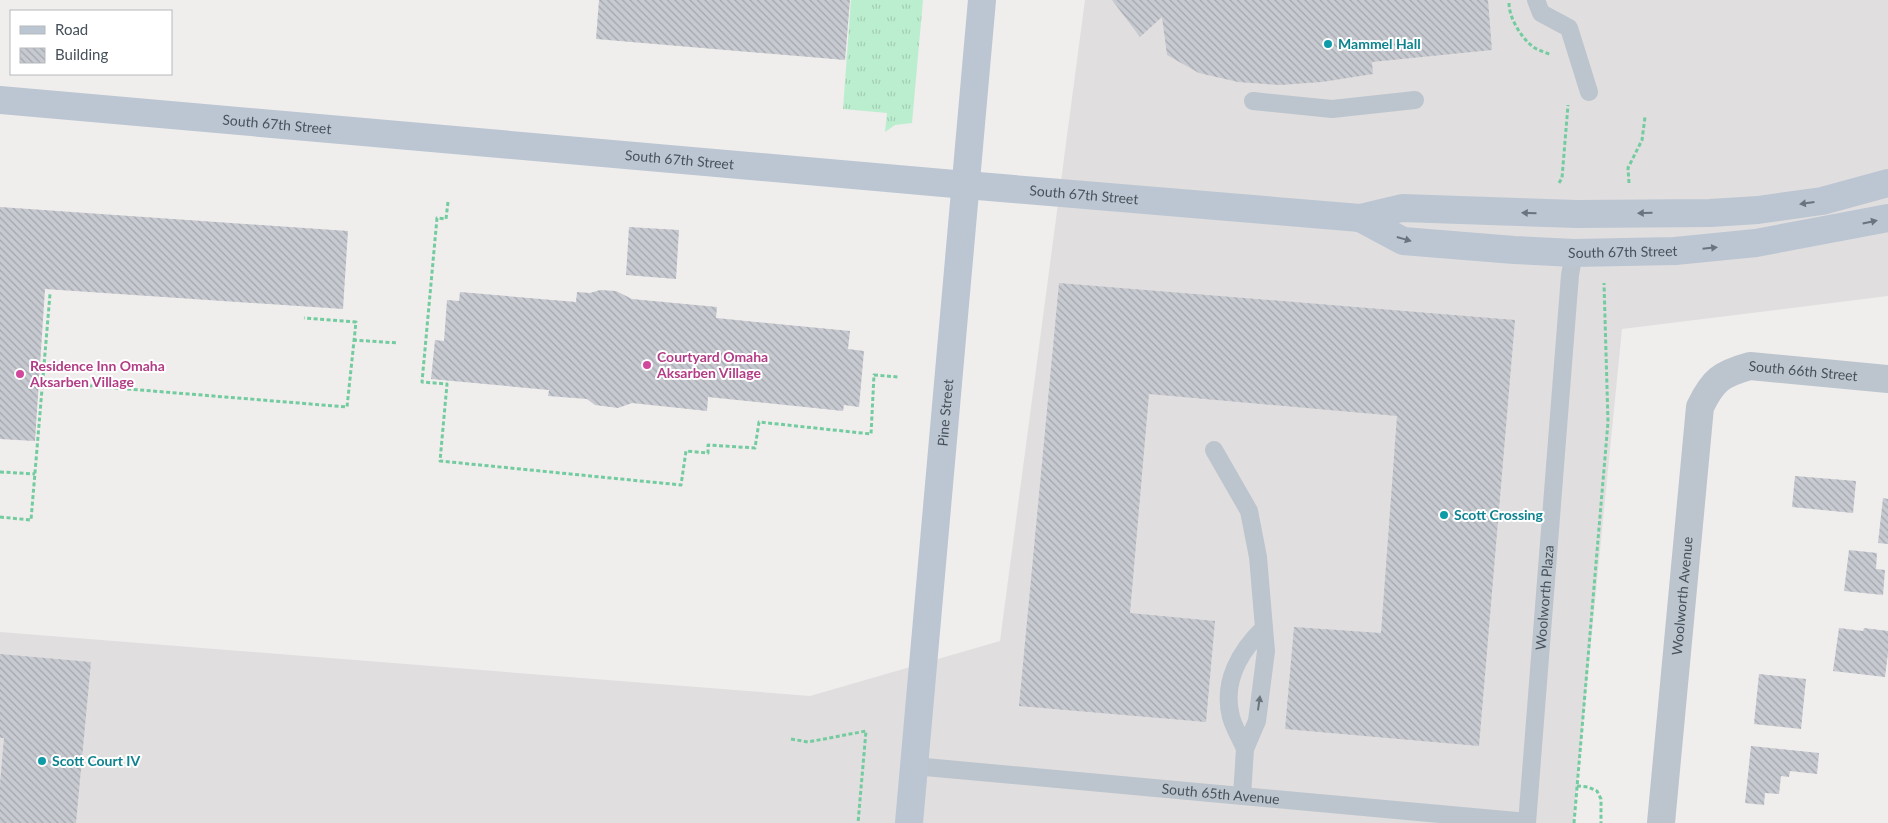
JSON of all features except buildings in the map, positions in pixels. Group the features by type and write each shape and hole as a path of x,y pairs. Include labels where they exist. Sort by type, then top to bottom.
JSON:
{"main road":[{"name":"Pine Street","path":"909,823 982,0"},
{"name":"South 67th Street","path":"0,100 1360,218 1402,208 1577,214 1710,213 1758,210 1822,201 1888,183"},
{"name":"South 67th Street","path":"1360,218 1403,241 1574,253 1675,252 1756,243 1888,218"}],"street":[{"name":"South 66th Street","path":"1721,377 1729,372 1750,366 1888,378"},
{"name":"Woolworth Avenue","path":"1661,823 1700,407 1708,390 1721,377"}],"lane":[{"path":"1536,0 1541,13 1569,28 1589,92"},
{"path":"1253,101 1332,109 1415,100"},
{"name":"Woolworth Plaza","path":"1527,822 1570,275 1574,253"},
{"path":"1214,450 1248,511 1258,557 1266,651 1257,721 1245,749 1242,796"},
{"path":"1245,749 1231,717 1229,691 1234,668 1248,643 1264,628"},
{"name":"South 65th Avenue","path":"914,766 1527,822"}],"path":[{"path":"1509,0 1509,8 1518,30 1533,47 1556,58"},
{"path":"1557,187 1562,178 1569,100"},
{"path":"1630,192 1628,168 1642,140 1645,117"},
{"path":"448,202 446,219 437,218 422,382 447,384 440,462 682,485 686,451 708,453 708,445 755,448 759,422 871,434 874,375 898,377"},
{"path":"1574,823 1608,422 1604,281 1610,280"},
{"path":"0,517 30,520 50,294"},
{"path":"42,382 347,407 356,322 304,318"},
{"path":"353,340 398,343"},
{"path":"0,472 34,474"},
{"path":"791,739 808,742 866,731 858,823"},
{"path":"1578,786 1588,787 1597,791 1601,799 1601,823"}],"shaded area":[{"path":"1085,0 1888,0 1888,296 1622,329 1573,823 0,823 0,632 810,696 1000,641"}],"green space":[{"path":"851,0 923,0 912,123 895,125 885,132 887,113 843,109"}],"place":[{"name":"Mammel Hall","path":"1328,44"},
{"name":"Courtyard Omaha Aksarben Village","path":"647,365"},
{"name":"Residence Inn Omaha Aksarben Village","path":"20,374"},
{"name":"Scott Crossing","path":"1444,515"},
{"name":"Scott Court IV","path":"42,761"}]}
